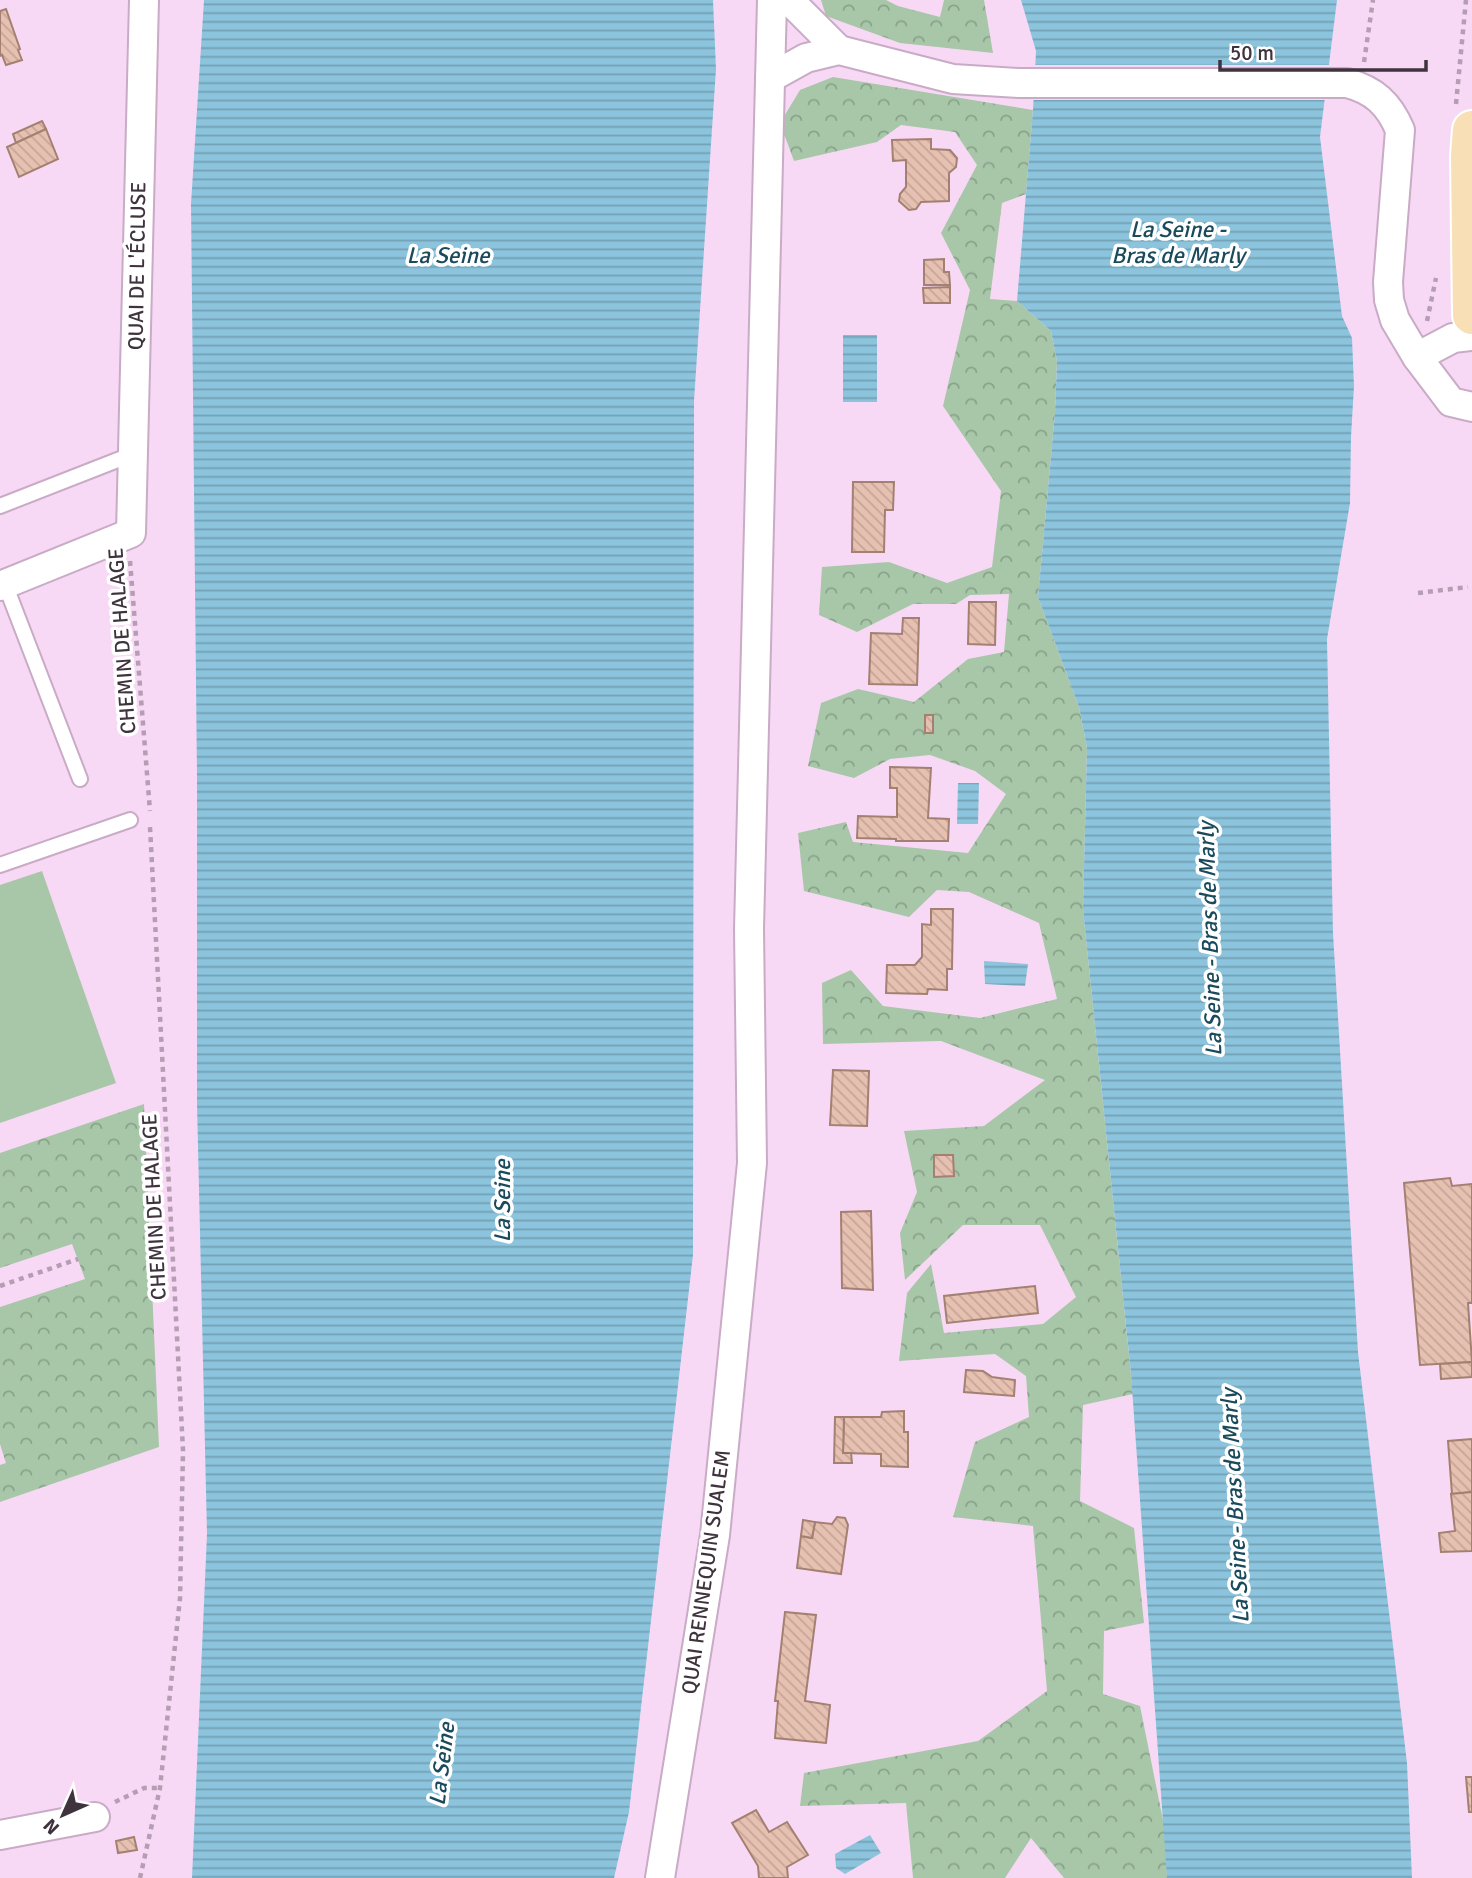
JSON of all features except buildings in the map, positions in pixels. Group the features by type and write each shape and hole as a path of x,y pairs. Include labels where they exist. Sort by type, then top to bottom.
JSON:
{"main road":[{"path":"1472,130 1472,315"}],"street":[{"name":"QUAI DE L'ÉCLUSE","path":"131,533 144,0"},
{"name":"QUAI RENNEQUIN SUALEM","path":"660,1878 715,1535 752,1163 749,929 772,0"},
{"path":"789,0 839,50"},
{"path":"770,78 806,58 839,50 953,79 1019,83 1354,85 1378,96 1392,111 1400,130 1389,300 1395,320 1417,358 1451,402 1472,407"},
{"path":"1417,358 1452,338 1472,336"},
{"path":"2,585 131,533"},
{"path":"0,1835 95,1817"}],"lane":[{"path":"0,506 133,454"},
{"path":"2,585 80,779"},
{"path":"0,865 130,820"}],"path":[{"path":"1354,85 1373,0"},
{"path":"1419,317 1427,322 1438,271"},
{"name":"CHEMIN DE HALAGE","path":"131,533 131,576 150,814 183,1450 180,1598 160,1788 140,1878"},
{"path":"1418,593 1468,587"},
{"path":"0,1286 78,1259"},
{"path":"95,1817 117,1800 144,1788 160,1788"}],"green space":[{"path":"821,0 886,0 898,6 940,17 944,0 984,0 993,53 900,43 826,16"},
{"path":"833,77 1033,110 1026,194 1002,203 990,299 1017,301 1051,331 1057,361 1055,413 1038,597 1079,707 1087,748 1083,909 1133,1394 1083,1405 1080,1501 1134,1528 1144,1623 1104,1631 1103,1694 1140,1706 1166,1835 1167,1878 1064,1878 1031,1838 1005,1878 913,1878 906,1803 800,1806 804,1773 978,1741 1047,1691 1033,1526 953,1517 975,1442 1029,1417 1026,1376 995,1354 899,1361 907,1293 931,1264 944,1333 1043,1324 1076,1297 1040,1225 963,1225 905,1280 900,1233 917,1192 904,1131 984,1126 1045,1080 941,1041 823,1044 822,983 851,970 883,1006 980,1018 1057,999 1039,923 969,892 937,890 909,917 804,891 798,833 846,822 853,842 968,853 1006,794 975,771 930,755 890,759 854,778 808,766 821,703 858,689 914,702 968,659 1004,652 1009,594 970,595 956,604 913,604 857,632 819,615 822,567 889,562 947,583 992,567 1001,491 943,406 970,290 941,233 977,165 955,132 901,125 877,142 794,161 780,123 800,90"},
{"path":"42,871 116,1083 0,1123 0,885"},
{"path":"144,1104 159,1447 0,1502 0,1465 6,1463 0,1444 0,1307 85,1279 72,1244 0,1268 0,1153"}],"water":[{"name":"La Seine","path":"204,0 713,0 716,69 694,401 693,1255 629,1812 614,1878 192,1878 207,1534 197,1103 197,777 191,204"},
{"name":"La Seine - Bras de Marly","path":"1021,0 1337,0 1320,137 1342,316 1352,338 1354,386 1350,503 1327,639 1333,933 1358,1352 1407,1763 1412,1878 1167,1878 1131,1374 1083,909 1087,748 1079,707 1038,597 1055,413 1057,361 1051,331 1017,301 1036,51"},
{"path":"843,335 877,335 877,402 843,402"},
{"path":"958,783 979,783 978,824 957,824"},
{"path":"984,961 1028,964 1025,986 985,984"},
{"path":"870,1835 881,1853 845,1874 836,1868 835,1854"}],"pier":[{"path":"1032,65 1333,65 1328,100 1030,100"}]}
